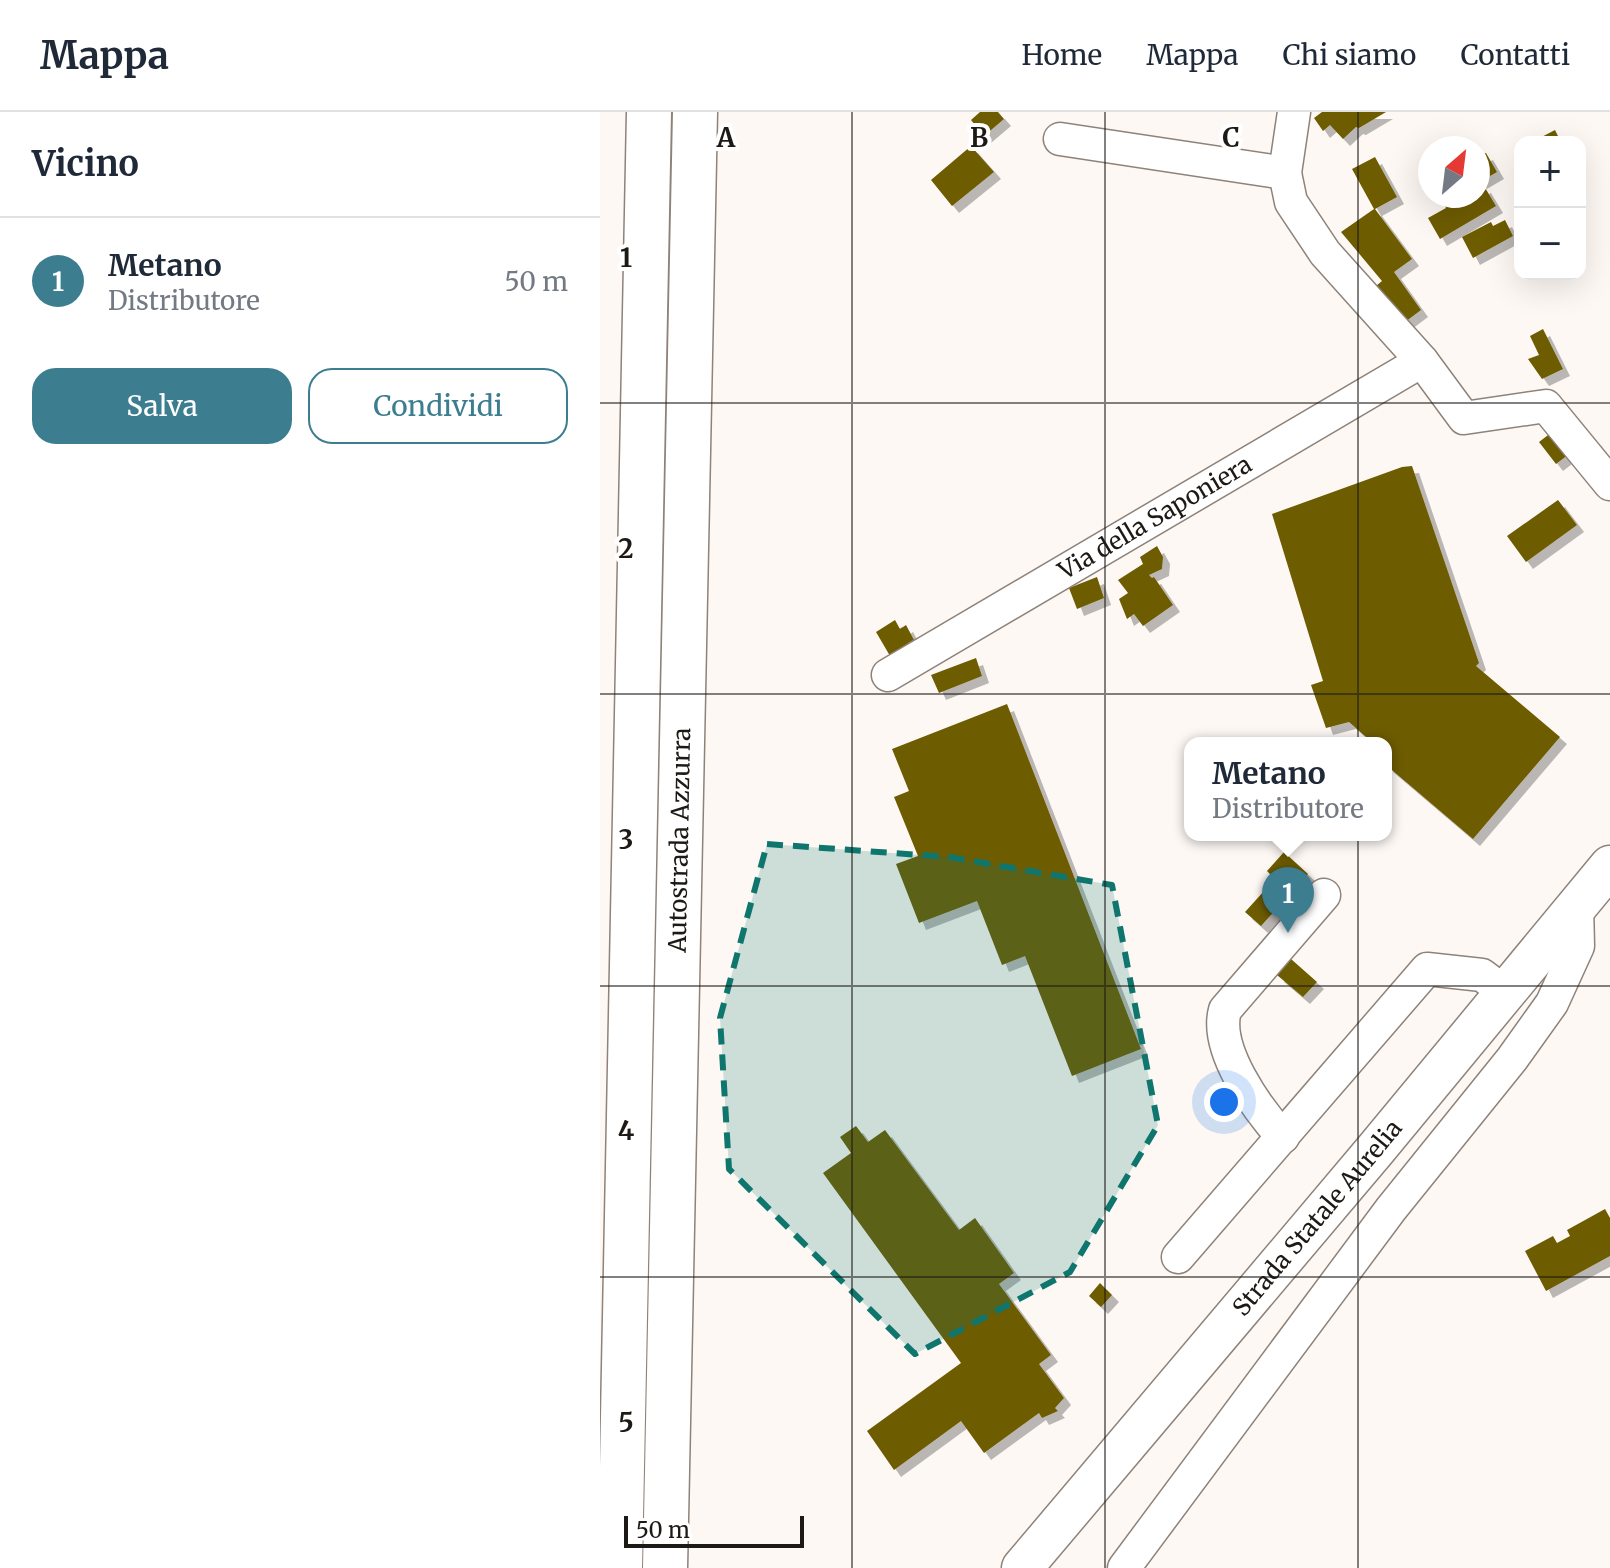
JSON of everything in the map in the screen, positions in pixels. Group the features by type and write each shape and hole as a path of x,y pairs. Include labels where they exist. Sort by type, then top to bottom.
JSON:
{"highway":[{"name":"Autostrada Azzurra","path":"620,1568 649,112"},
{"name":"Autostrada Azzurra","path":"665,1568 695,112"}],"main road":[{"name":"Strada Statale Aurelia","path":"1022,1568 1610,866"}],"street":[{"path":"1294,112 1285,173 1291,202 1325,253 1422,361 1464,418 1546,406 1610,484"},
{"path":"1060,139 1285,173"},
{"name":"Via della Saponiera","path":"888,675 1422,361"},
{"path":"1283,1137 1262,1114 1233,1062 1221,1026 1225,1010 1324,895"},
{"path":"1124,1568 1391,1209 1512,1059 1552,1003 1578,946 1577,906"},
{"path":"1178,1257 1427,969 1482,975 1506,993"}],"highlighted area":[{"path":"767,844 949,857 1112,885 1158,1125 1070,1272 915,1354 729,1169 720,1018"}],"building":[{"path":"980,112 998,112 1004,119 984,136 971,120"},
{"path":"1322,112 1386,112 1356,127 1343,139 1330,125 1323,131 1314,118"},
{"path":"1555,130 1558,136 1544,136"},
{"path":"971,146 994,172 952,206 931,180"},
{"path":"1375,157 1397,197 1375,209 1412,259 1394,272 1421,310 1401,325 1376,286 1382,281 1341,232 1374,209 1352,169"},
{"path":"1490,160 1497,172 1490,176"},
{"path":"1490,196 1496,206 1440,239 1428,218 1446,208 1490,208"},
{"path":"1505,220 1513,236 1473,258 1462,237 1491,222 1493,226"},
{"path":"1543,329 1563,369 1542,379 1528,359 1539,355 1530,336"},
{"path":"1556,429 1573,451 1556,464 1539,442"},
{"path":"1412,466 1479,663 1476,666 1560,737 1473,839 1392,770 1392,737 1366,737 1349,722 1326,728 1311,685 1323,681 1272,514"},
{"path":"1558,500 1577,525 1526,562 1507,536"},
{"path":"1157,546 1163,557 1162,569 1149,575 1154,577 1173,605 1143,626 1134,614 1127,619 1119,599 1128,593 1118,580 1143,564 1140,557"},
{"path":"1097,577 1104,598 1077,609 1069,588"},
{"path":"895,620 900,629 906,625 914,640 908,643 911,650 893,661 876,632"},
{"path":"976,658 982,676 939,693 931,675"},
{"path":"1007,704 1141,1049 1072,1076 1025,956 1002,965 977,901 919,923 896,864 918,856 894,797 909,791 892,749"},
{"path":"1284,852 1308,874 1261,926 1245,912 1275,879 1267,871"},
{"path":"1291,959 1317,982 1303,997 1277,975"},
{"path":"856,1126 868,1142 885,1130 959,1230 975,1218 1014,1273 999,1284 1051,1355 1039,1364 1064,1398 1055,1408 1058,1411 1042,1418 1039,1413 984,1453 961,1421 894,1470 867,1431 961,1363 823,1173 851,1153 840,1137"},
{"path":"1605,1209 1610,1218 1610,1256 1546,1291 1525,1251 1553,1236 1557,1243 1570,1236 1567,1230"},
{"path":"1100,1283 1112,1295 1101,1307 1089,1296"}],"place":[{"name":"Metano","path":"1288,933"}]}
